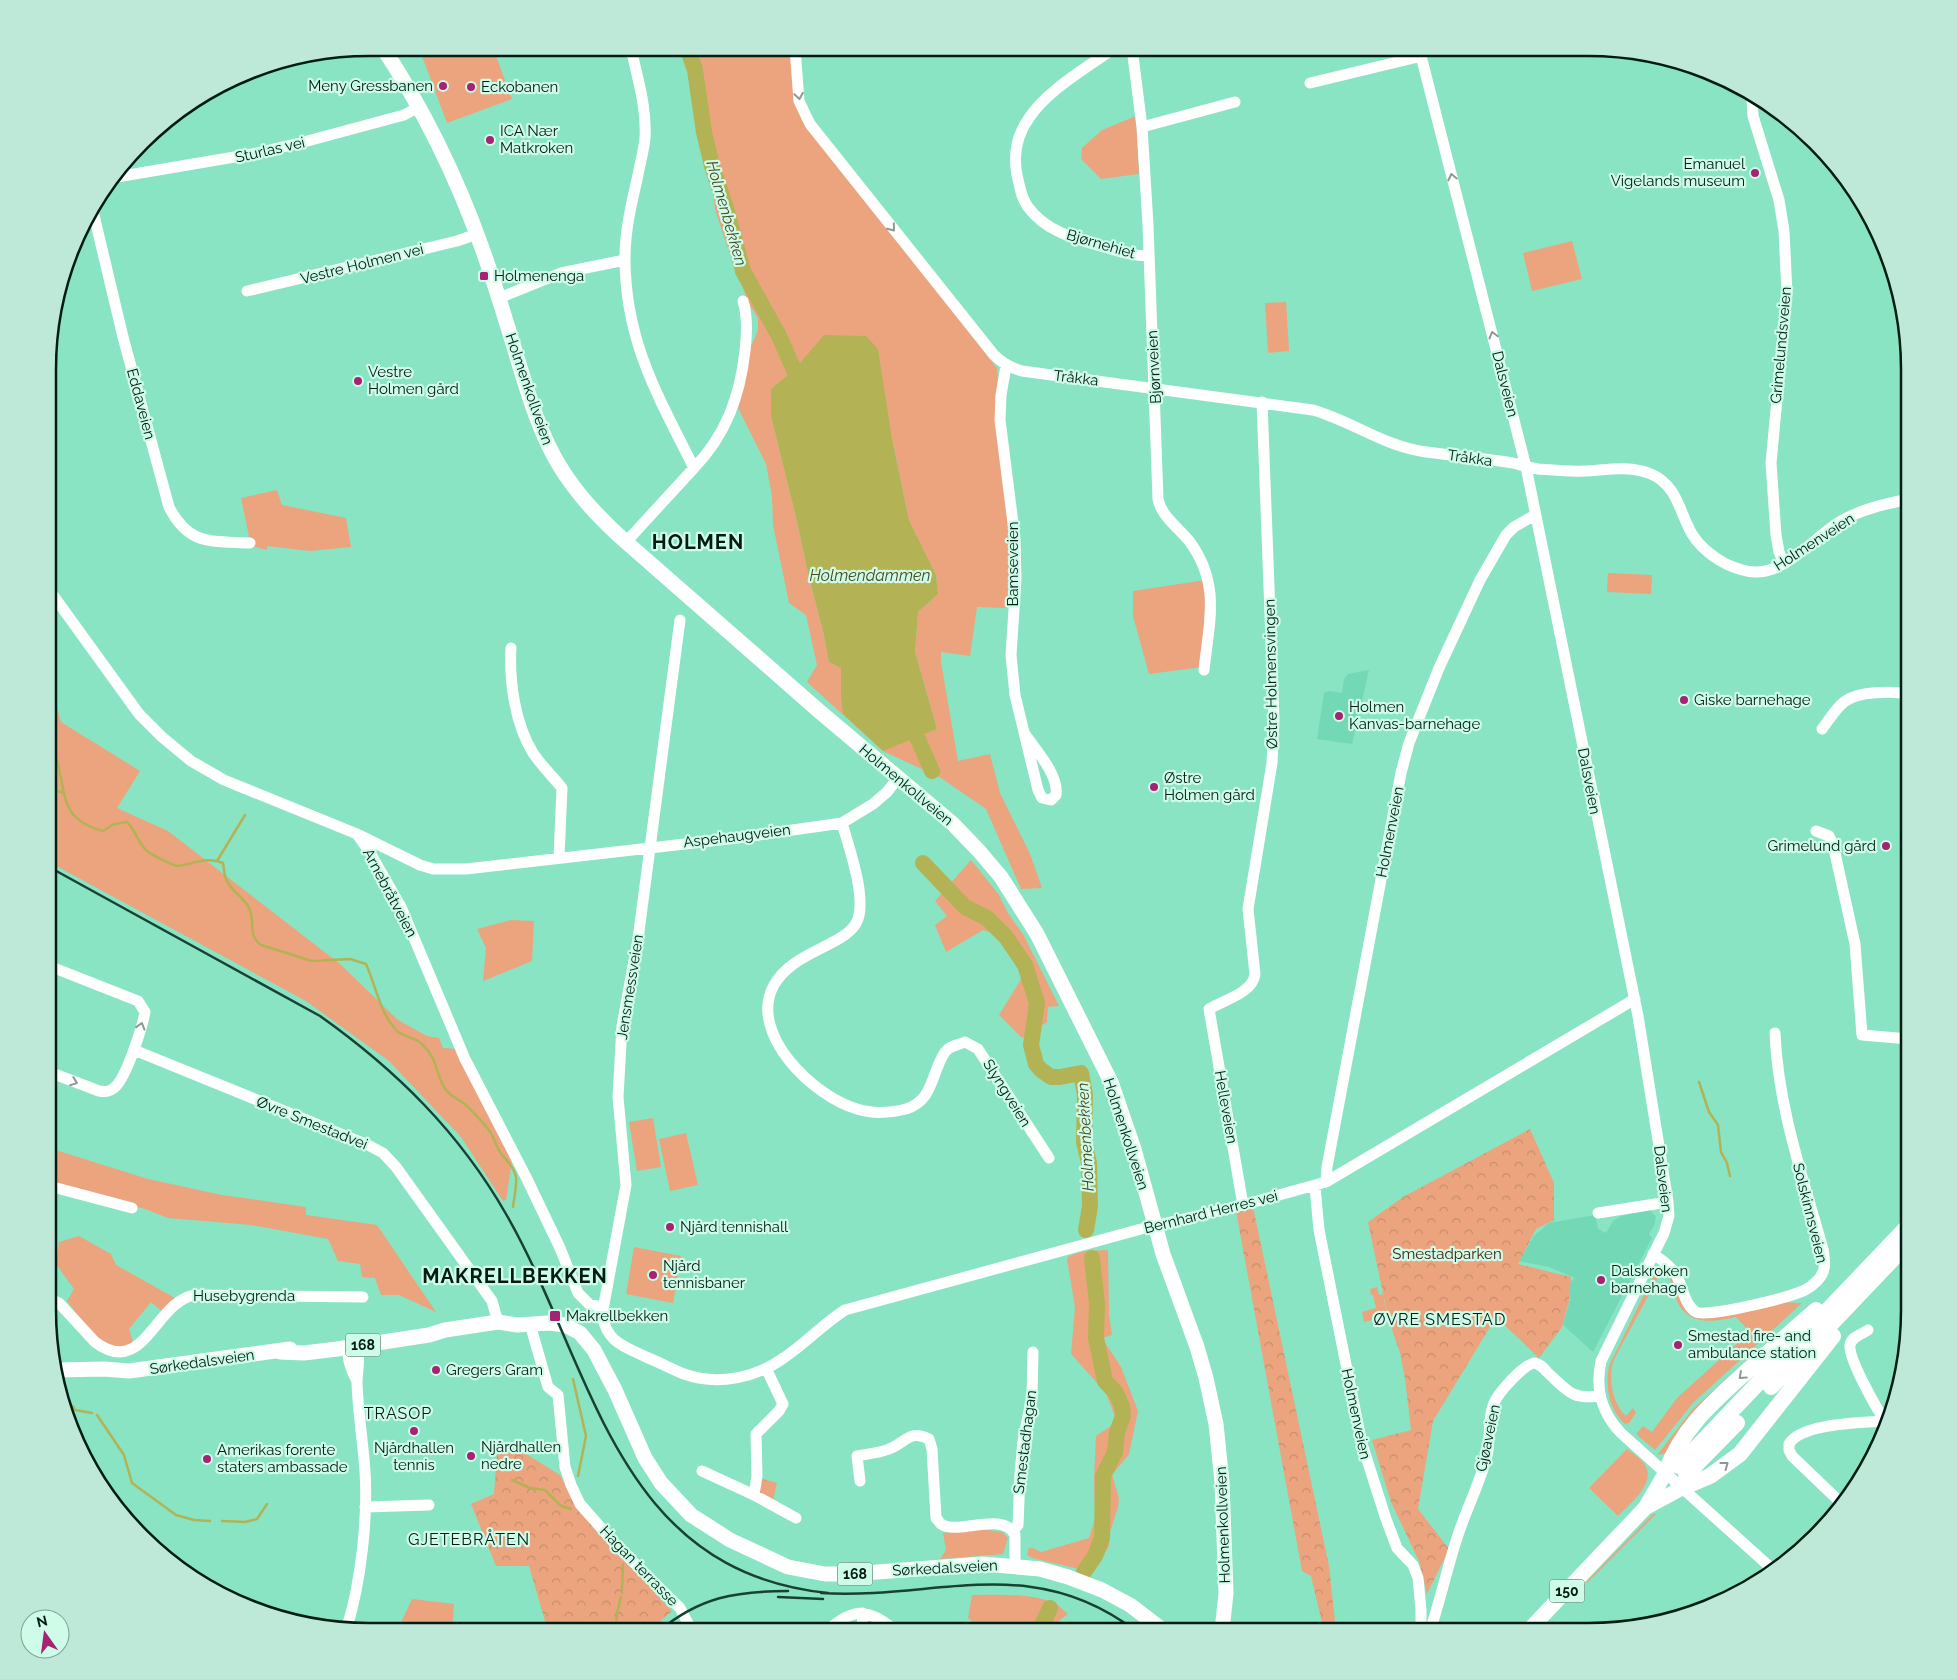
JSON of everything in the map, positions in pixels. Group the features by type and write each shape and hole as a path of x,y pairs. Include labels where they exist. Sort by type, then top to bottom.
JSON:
{"highway":[{"path":"1886,1266 1740,1454 1710,1476 1677,1476 1679,1442 1695,1420 1901,1242"},
{"name":"150","path":"1677,1476 1886,1266 1901,1243"}],"main road":[{"name":"Holmenkollveien","path":"388,56 419,107 454,179 477,234 533,406 555,458 580,496 626,542 945,817 979,851 1001,877 1030,921 1111,1082 1132,1142 1165,1260 1197,1348 1216,1424 1224,1502 1226,1600 1222,1623"},
{"name":"Sørkedalsveien","path":"64,1379 106,1378 127,1371 280,1352 303,1346 352,1344 428,1328 445,1330 501,1322 517,1325 567,1321 582,1323 598,1339 609,1361 615,1390 645,1458 661,1483 696,1518 717,1533 777,1563 806,1572 837,1575 983,1564 1015,1566 1051,1572 1102,1590 1130,1606 1153,1623"},
{"name":"Sørkedalsveien","path":"62,1370 104,1369 127,1371"},
{"name":"150","path":"1645,1508 1677,1476"},
{"name":"150","path":"1536,1623 1677,1476"}],"street":[{"path":"633,56 644,114 645,139 627,224 625,260 630,317 641,357 694,468"},
{"path":"796,56 799,101 806,119 1003,363"},
{"name":"Bjørnehiet","path":"1103,56 1055,91 1034,110 1020,133 1016,148 1015,167 1024,201 1032,213 1054,230 1087,242 1133,254 1149,256"},
{"name":"Bjørnveien","path":"1133,56 1142,127 1159,504 1162,511 1192,545 1206,574 1211,590 1204,670"},
{"path":"1310,84 1406,56"},
{"name":"Dalsveien","path":"1421,56 1526,467 1650,1081 1668,1202 1669,1216 1666,1227 1604,1353 1599,1371 1599,1396 1613,1424 1677,1476 1768,1565"},
{"path":"1142,127 1234,102"},
{"name":"Grimelundsveien","path":"1752,103 1753,116 1779,200 1784,231 1787,302 1771,463 1776,535 1779,552 1784,564"},
{"name":"Sturlas vei","path":"123,176 220,160 292,145 404,115 419,107"},
{"name":"Eddaveien","path":"95,219 123,337 169,507 177,522 186,532 194,536 221,541 250,543"},
{"name":"Vestre Holmen vei","path":"247,291 457,241 477,234"},
{"path":"499,298 561,273 625,260"},
{"path":"626,542 711,449 728,422 739,389 747,332 746,308 743,301"},
{"name":"Tråkka","path":"1003,363 1022,371 1299,407 1326,414 1378,439 1400,447 1526,467"},
{"name":"Bamseveien","path":"1003,363 1000,420 1015,539 1016,580 1011,655 1015,695 1024,733 1038,790 1042,798 1051,800 1056,795 1057,787 1054,778 1024,733"},
{"name":"Østre Holmensvingen","path":"1209,1009 1246,989 1253,983 1255,974 1248,909 1272,763 1274,718 1262,402"},
{"name":"Holmenveien","path":"1526,467 1578,472 1624,468 1639,470 1652,475 1663,481 1671,489 1692,533 1702,547 1728,565 1748,572 1769,571 1784,564 1842,521 1873,507 1901,501"},
{"name":"Holmenveien","path":"1326,1182 1327,1167 1401,773 1409,742 1439,668 1490,561 1510,531 1535,515"},
{"name":"Arnebråtveien","path":"56,599 139,714 162,737 191,761 224,780 357,834 370,851 401,907 464,1059 526,1177 560,1248 578,1293 589,1304 602,1307"},
{"name":"Jensmessveien","path":"624,1347 612,1338 606,1330 602,1315 626,1185 618,1097 621,1039 638,939 680,620"},
{"path":"511,648 514,702 526,739 533,753 562,788 559,857"},
{"path":"1822,729 1842,704 1849,700 1877,693 1901,694"},
{"name":"Aspehaugveien","path":"357,834 420,865 433,869 466,869 737,838 842,823 873,804 898,778"},
{"name":"Slyngveien","path":"842,823 860,896 858,919 854,928 846,936 790,964 774,984 769,996 768,1008 772,1029 785,1054 811,1083 824,1094 858,1110 883,1112 911,1107 920,1101 931,1087 945,1052 951,1047 965,1042 978,1049 1049,1158"},
{"path":"1816,830 1828,836 1835,851 1855,944 1862,1035 1901,1038"},
{"path":"56,969 138,1001 145,1012 134,1050 120,1081 114,1088 108,1092 99,1091 56,1075"},
{"name":"Bernhard Herres vei","path":"624,1347 683,1374 718,1380 741,1377 766,1368 785,1357 844,1310 1155,1225 1315,1186 1326,1182 1634,999"},
{"name":"Helleveien","path":"1209,1009 1243,1205"},
{"name":"Solskinnsveien","path":"1653,1254 1675,1273 1691,1308 1704,1314 1804,1290 1817,1282 1824,1271 1823,1249 1799,1165 1780,1088 1775,1033"},
{"name":"Øvre Smestadvei","path":"134,1050 368,1145 383,1153 396,1168 492,1301 501,1322"},
{"name":"Holmenveien","path":"1315,1186 1320,1230 1362,1444 1397,1548 1413,1565 1418,1578 1420,1623"},
{"path":"56,1188 132,1208"},
{"path":"1598,1213 1668,1202"},
{"name":"Husebygrenda","path":"126,1351 134,1349 143,1342 172,1306 186,1296 195,1294 363,1296"},
{"path":"56,1302 102,1347 117,1352 126,1351 127,1371"},
{"name":"Hagan terrasse","path":"539,1323 548,1387 558,1395 565,1467 570,1485 580,1504 618,1546 680,1608 688,1623"},
{"path":"1868,1330 1852,1340 1850,1346 1861,1378 1882,1415"},
{"path":"348,1622 355,1598 365,1507 365,1472 357,1381 349,1363 352,1344"},
{"name":"Smestadhagan","path":"1015,1566 1015,1539 1013,1531 1018,1525 1020,1466 1032,1396 1033,1352"},
{"name":"Gjøaveien","path":"1433,1623 1458,1536 1484,1464 1488,1447 1492,1409 1498,1397 1527,1366 1534,1363 1540,1365 1576,1396 1585,1398 1599,1396"},
{"path":"754,1495 758,1476 756,1434 779,1411 783,1404 766,1368"},
{"path":"1837,1499 1792,1456 1788,1450 1789,1444 1799,1434 1816,1430 1879,1423"},
{"path":"860,1481 857,1456 891,1449 908,1437 920,1434 929,1439 932,1449 936,1518 942,1524 953,1527 995,1524 1013,1531"},
{"path":"702,1470 796,1518"},
{"path":"365,1507 429,1505"},
{"path":"836,1623 841,1618 854,1613 878,1617 886,1623"},
{"path":"862,1623 863,1613"}],"shaded area":[{"name":"Holmen Kanvas-barnehage","path":"1369,670 1352,744 1317,739 1324,693 1329,691 1342,693 1344,679 1348,674"},
{"name":"Dalskroken barnehage","path":"1650,1210 1656,1217 1654,1226 1649,1234 1652,1238 1593,1352 1563,1325 1570,1300 1570,1282 1575,1278 1549,1267 1519,1261 1534,1236 1549,1223 1595,1215 1598,1229 1606,1233 1613,1221 1621,1216"}],"green space":[{"name":"Eckobanen","path":"422,56 496,56 512,99 447,123"},
{"path":"686,56 791,56 794,102 802,120 997,368 1010,533 1007,608 977,607 970,656 941,652 941,662 958,761 990,754 1000,793 1030,854 1042,888 1021,889 986,809 941,778 883,751 807,682 817,665 806,615 789,603 773,525 772,496 766,464 738,408 750,349 758,330 758,318 749,304 727,246 715,209 712,182 697,133","holes":["825,335 892,439 909,520 936,575 938,594 918,612 915,652 937,729 917,737 841,695 841,668 829,662 771,416 771,389 794,370"]},
{"path":"1136,116 1139,174 1101,179 1081,159 1082,148 1102,130"},
{"path":"1572,241 1582,279 1532,291 1523,253"},
{"path":"1286,302 1289,351 1268,353 1265,303"},
{"path":"277,490 282,505 346,518 351,547 310,551 267,546 267,550 251,546 241,498"},
{"path":"1608,573 1652,575 1651,594 1607,592"},
{"path":"1206,580 1209,598 1202,667 1149,674 1133,616 1133,591"},
{"path":"56,705 61,722 140,771 117,808 168,831 340,964 398,1020 427,1036 439,1038 443,1048 456,1049 512,1160 506,1200 503,1201 461,1137 389,1061 306,1001 56,866"},
{"path":"971,860 999,895 1008,913 1024,936 1059,1006 1048,1007 1047,1022 1022,1038 999,1015 1029,966 1013,939 983,930 946,952 935,925 947,916 935,901"},
{"path":"511,920 534,921 532,961 483,981 486,948 477,929"},
{"path":"653,1118 661,1167 637,1171 629,1122"},
{"name":"Smestadparken","path":"1530,1129 1554,1183 1554,1220 1536,1229 1518,1264 1571,1277 1569,1301 1562,1327 1539,1358 1496,1317 1433,1421 1418,1509 1449,1549 1427,1594 1419,1561 1391,1502 1372,1440 1411,1430 1400,1353 1388,1317 1368,1222 1403,1197"},
{"path":"686,1133 698,1185 670,1191 659,1139"},
{"path":"56,1150 148,1179 222,1195 306,1207 306,1215 377,1225 436,1312 399,1295 381,1295 375,1278 362,1277 360,1264 338,1261 328,1239 251,1225 168,1218 145,1209 56,1185"},
{"path":"1253,1207 1329,1566 1335,1623 1322,1623 1311,1576 1302,1571 1236,1211"},
{"path":"79,1236 111,1254 116,1265 175,1298 163,1312 151,1302 129,1329 133,1342 123,1346 114,1346 104,1342 95,1335 67,1301 74,1289 56,1264 59,1242"},
{"name":"Njård tennisbaner","path":"634,1247 681,1256 673,1303 626,1294"},
{"path":"1108,1250 1109,1315 1112,1335 1102,1338 1121,1367 1138,1411 1129,1454 1112,1475 1119,1498 1108,1538 1109,1546 1096,1568 1087,1574 1079,1569 1032,1558 1027,1555 1029,1548 1041,1552 1089,1538 1095,1519 1096,1436 1117,1422 1106,1393 1071,1354 1075,1307 1067,1259 1069,1256 1084,1251"},
{"path":"1662,1268 1672,1277 1690,1313 1779,1302 1802,1303 1693,1403 1655,1450 1636,1434 1643,1426 1652,1432 1677,1398 1750,1332 1736,1317 1711,1321 1688,1315 1677,1301 1670,1280 1662,1270 1619,1349 1612,1367 1612,1390 1621,1411 1626,1416 1633,1408 1636,1413 1629,1423 1625,1424 1615,1412 1610,1398 1608,1390 1609,1366 1655,1272"},
{"path":"1377,1287 1379,1295 1383,1294 1387,1316 1364,1322 1362,1312 1376,1308 1370,1289"},
{"path":"1760,1351 1667,1453 1657,1455 1693,1409 1756,1352"},
{"path":"518,1449 560,1475 580,1513 619,1551 631,1567 672,1611 658,1623 546,1623 529,1566 496,1566 471,1504 494,1494 497,1453"},
{"path":"1627,1449 1643,1462 1648,1477 1641,1492 1618,1516 1589,1488"},
{"path":"763,1479 777,1483 773,1501 759,1493 760,1480"},
{"path":"1654,1513 1656,1514 1586,1584 1587,1581"},
{"path":"981,1529 1002,1532 1008,1538 1003,1554 940,1559 946,1550 943,1533"},
{"path":"972,1595 1033,1597 1054,1603 1068,1614 1056,1623 974,1623 968,1618"},
{"path":"412,1599 454,1604 453,1623 401,1623"}],"water":[{"name":"Holmendammen","path":"824,335 866,336 878,349 892,439 909,520 936,575 938,594 918,612 915,652 937,729 883,751 843,714 841,668 829,662 771,416 771,389 794,370"}],"waterway":[{"name":"Holmenbekken","path":"690,56 695,70 704,132 712,166 727,211 743,271 779,336 794,370"},
{"name":"Holmenbekken","path":"917,737 932,771"},
{"name":"Makrellbekken","path":"56,759 68,806 80,821 103,831 114,824 127,822 147,851 162,860 178,866 206,860 223,863 228,883 243,899 251,912 254,936 261,945 312,961 350,959 366,964 390,1023 402,1034 422,1044 431,1056 446,1090 467,1106 484,1124 500,1152 512,1168 516,1181 513,1207"},
{"path":"56,791 62,792"},
{"path":"217,861 245,815"},
{"name":"Holmenbekken","path":"923,863 965,907 987,918 1006,937 1025,965 1037,1003 1031,1045 1036,1064 1051,1077 1081,1073 1085,1095 1084,1142 1089,1163 1090,1206 1086,1230"},
{"path":"1699,1082 1709,1112 1718,1125 1721,1152 1727,1163 1730,1176"},
{"name":"Holmenbekken","path":"1084,1572 1095,1556 1102,1538 1103,1476 1115,1452 1117,1432 1123,1416 1122,1406 1116,1393 1105,1381 1096,1338 1097,1304 1092,1258"},
{"name":"Makrellbekken","path":"573,1379 586,1436 578,1476"},
{"path":"73,1406 75,1410 92,1413"},
{"path":"97,1415 124,1455 132,1483 176,1515 194,1520 210,1521"},
{"path":"512,1480 530,1488 545,1490 561,1506 571,1509"},
{"path":"222,1521 245,1522 257,1519 267,1504"},
{"name":"Makrellbekken","path":"622,1590 623,1564"},
{"name":"Makrellbekken","path":"616,1623 621,1597"},
{"name":"Holmenbekken","path":"1043,1623 1050,1608"}],"railway":[{"path":"56,871 320,1016 375,1058 400,1081 447,1130 488,1184 506,1214 536,1273 590,1395 620,1453 655,1504 700,1546 756,1577 828,1593"},
{"path":"821,1593 864,1593 983,1585 1021,1586 1059,1592 1097,1607 1123,1623"},
{"path":"670,1623 689,1610 719,1598 752,1592 788,1591"},
{"path":"778,1597 823,1599"}],"place":[{"name":"Meny Gressbanen","path":"443,86"},
{"name":"Eckobanen","path":"471,87"},
{"name":"ICA Nær Matkroken","path":"490,140"},
{"name":"Emanuel Vigelands museum","path":"1755,173"},
{"name":"Holmenenga","path":"484,276"},
{"name":"Vestre Holmen gård","path":"358,381"},
{"name":"Giske barnehage","path":"1684,700"},
{"name":"Holmen Kanvas-barnehage","path":"1339,716"},
{"name":"Østre Holmen gård","path":"1154,787"},
{"name":"Grimelund gård","path":"1886,846"},
{"name":"Njård tennishall","path":"670,1227"},
{"name":"Njård tennisbaner","path":"653,1275"},
{"name":"Dalskroken barnehage","path":"1601,1280"},
{"name":"Makrellbekken","path":"555,1316"},
{"name":"Smestad fire- and ambulance station","path":"1678,1345"},
{"name":"Gregers Gram","path":"436,1370"},
{"name":"Njårdhallen tennis","path":"414,1431"},
{"name":"Njårdhallen nedre","path":"471,1456"},
{"name":"Amerikas forente staters ambassade","path":"207,1459"}],"district":[{"name":"HOLMEN","path":"698,542"},
{"name":"MAKRELLBEKKEN","path":"515,1276"},
{"name":"ØVRE SMESTAD","path":"1440,1319"},
{"name":"TRASOP","path":"398,1413"},
{"name":"GJETEBRÅTEN","path":"469,1539"}]}
